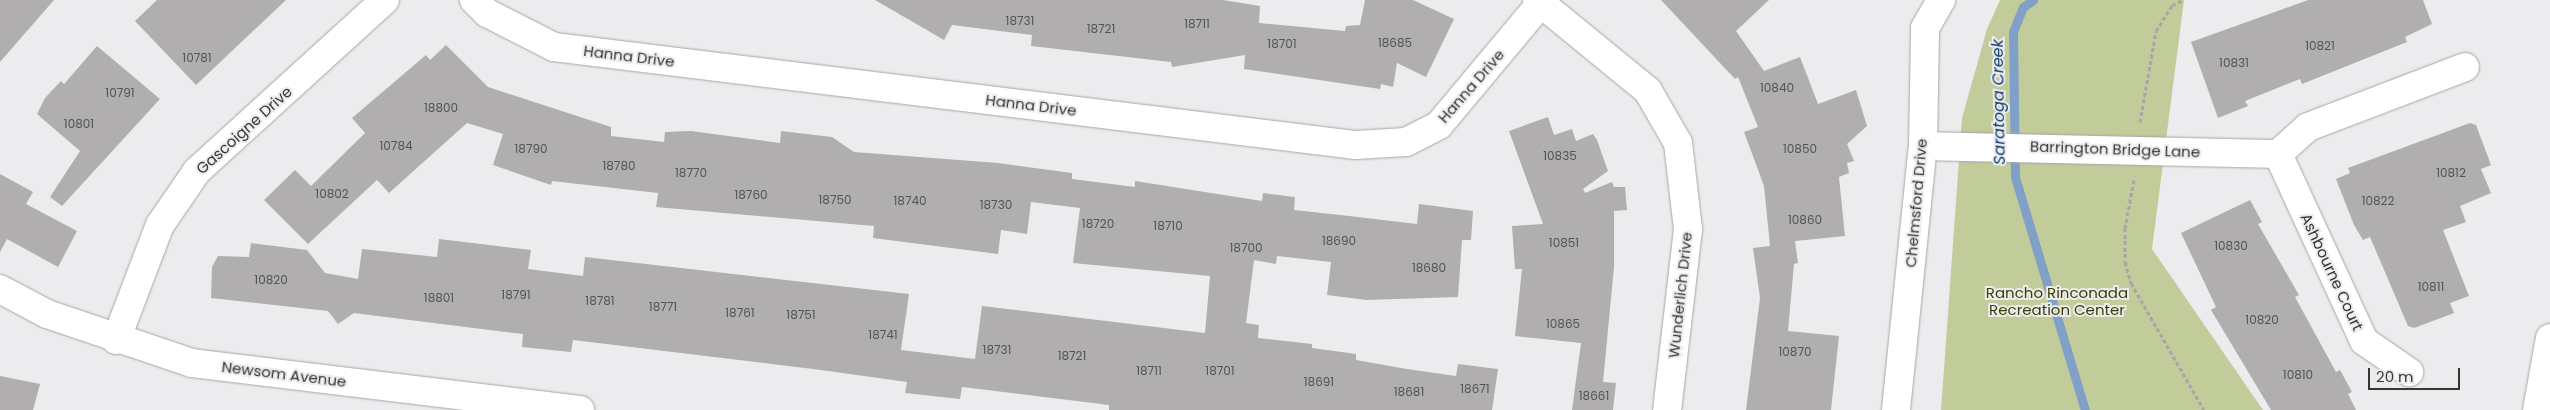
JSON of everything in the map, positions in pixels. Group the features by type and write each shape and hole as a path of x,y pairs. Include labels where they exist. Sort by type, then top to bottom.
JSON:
{"main road":[{"name":"Gascoigne Drive","path":"116,340 160,225 197,171 385,0"},
{"name":"Hanna Drive","path":"474,0 487,12 554,47 1356,145 1406,142 1439,125 1539,2"},
{"name":"Chelmsford Drive","path":"1896,410 1923,146 1925,28 1941,0"},
{"name":"Wunderlich Drive","path":"1539,2 1648,90 1678,143 1688,229 1667,410"},
{"path":"2278,154 2308,127 2465,67"},
{"name":"Barrington Bridge Lane","path":"1923,146 2069,147 2278,154"},
{"name":"Ashbourne Court","path":"2278,154 2364,340 2409,372"},
{"name":"Newsom Avenue","path":"0,288 47,314 116,340 192,363 580,410"},
{"path":"2538,410 2550,338"}],"path":[{"path":"2139,127 2156,31 2172,5 2183,0"},
{"path":"2136,170 2125,228 2127,269 2204,410"}],"green space":[{"name":"Rancho Rinconada Recreation Center","path":"2000,0 2184,0 2152,249 2263,410 1941,410 1962,118 1987,29"}],"building":[{"path":"0,0 54,0 0,62"},
{"path":"157,0 286,0 196,85 135,21"},
{"path":"875,0 1223,0 1260,6 1259,23 1345,31 1346,26 1360,25 1365,0 1413,0 1454,19 1426,77 1397,63 1393,87 1381,84 1380,89 1244,69 1245,55 1172,67 1171,62 1031,46 1032,35 952,25 944,40"},
{"path":"1661,0 1769,0 1736,31 1764,71 1800,57 1818,104 1856,90 1867,126 1847,144 1854,161 1847,163 1849,173 1839,177 1845,236 1795,241 1798,263 1794,264 1788,331 1839,336 1831,410 1746,410 1760,298 1753,248 1770,246 1764,186 1744,132 1758,127 1738,77 1735,79"},
{"path":"2308,0 2423,0 2432,24 2405,37 2407,42 2302,84 2300,79 2245,101 2248,106 2218,118 2191,42"},
{"path":"446,45 488,87 611,127 611,136 664,142 665,132 691,131 780,143 781,131 832,137 854,152 998,163 1072,173 1072,179 1135,187 1135,181 1262,201 1263,193 1295,197 1294,210 1417,224 1419,204 1473,211 1471,240 1462,240 1458,297 1366,300 1327,295 1331,262 1277,256 1276,264 1254,260 1246,323 1259,325 1258,338 1312,344 1312,348 1356,354 1356,360 1456,376 1458,364 1498,369 1492,410 1109,410 1109,405 962,387 960,399 905,393 907,382 821,370 573,340 571,352 522,347 523,334 354,313 338,324 328,311 211,298 212,267 218,256 249,257 251,243 307,250 325,273 358,279 362,249 437,257 439,239 531,250 528,269 583,276 585,257 909,294 901,350 975,359 982,306 1205,333 1210,276 1073,263 1080,208 1031,202 1027,234 1001,230 998,254 873,238 874,226 656,207 658,193 552,181 551,185 493,165 503,134 467,123 389,193 377,180 308,244 264,200 295,170 311,186 365,133 352,118 426,55 430,60"},
{"path":"97,46 160,99 62,206 50,197 80,151 37,114 45,98 61,81 64,84"},
{"path":"1548,117 1554,135 1572,129 1576,141 1593,134 1597,140 1608,171 1583,189 1585,193 1612,182 1614,187 1625,187 1627,210 1614,211 1614,267 1603,382 1616,383 1613,410 1572,410 1581,343 1515,336 1522,269 1515,269 1512,226 1543,224 1509,131"},
{"path":"2470,123 2476,125 2491,165 2481,169 2491,193 2460,206 2466,222 2443,230 2469,296 2450,303 2454,313 2414,328 2408,326 2370,237 2363,240 2354,225 2336,179 2350,173 2348,168"},
{"path":"0,174 33,192 26,204 77,231 58,267 7,239 0,252"},
{"path":"2250,200 2262,222 2258,224 2299,295 2295,297 2336,372 2340,370 2352,392 2348,394 2356,410 2271,410 2211,310 2216,307 2181,233"},
{"path":"0,376 40,384 33,410 0,410"}],"waterway":[{"name":"Saratoga Creek","path":"2033,0 2023,7 2013,32 2015,177 2085,410"}]}
